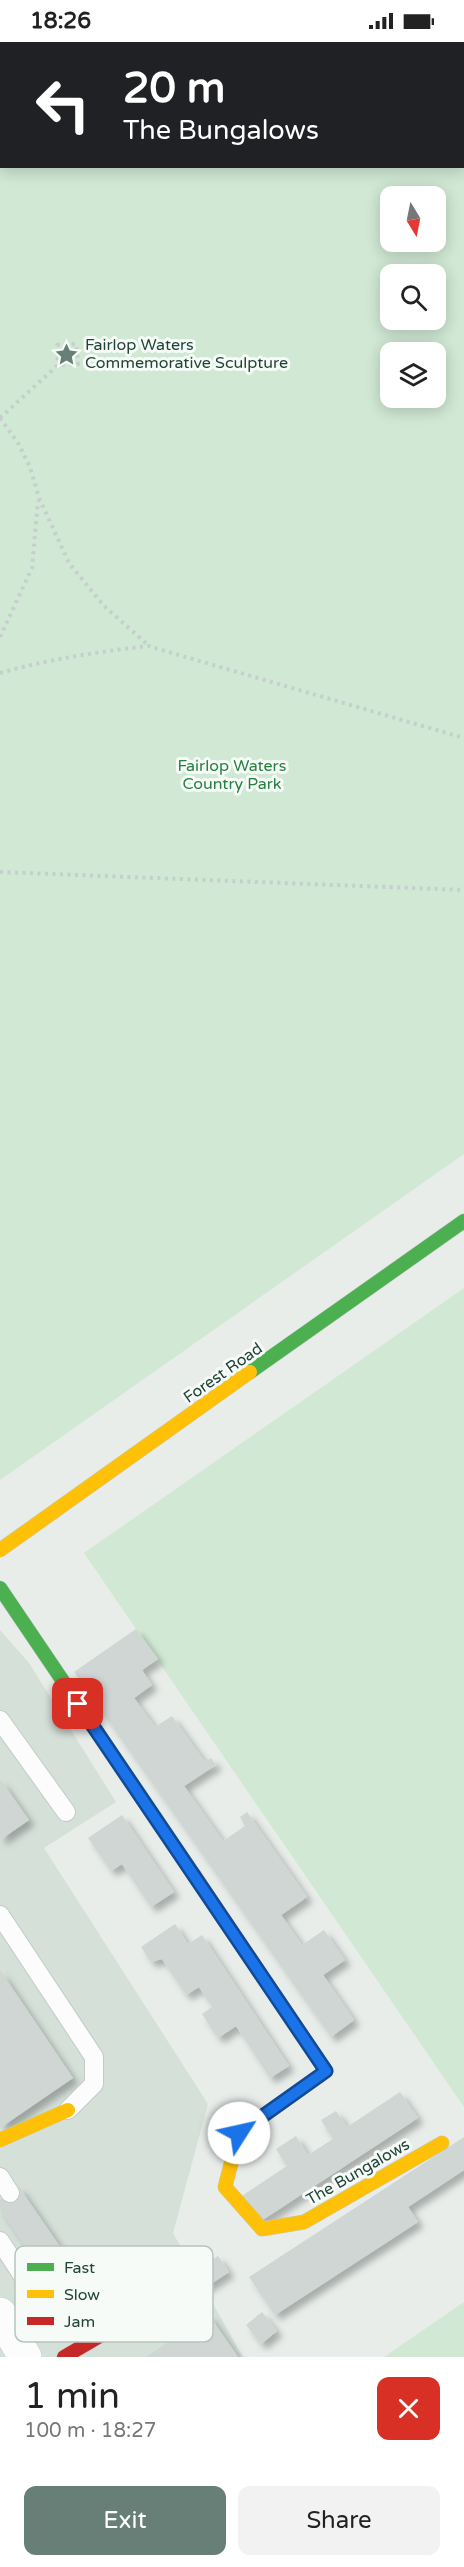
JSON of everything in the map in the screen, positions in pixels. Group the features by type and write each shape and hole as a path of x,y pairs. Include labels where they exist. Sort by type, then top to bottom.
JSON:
{"street":[{"name":"Forest Road","path":"0,1550 447,1236 464,1221"},
{"name":"The Bungalows","path":"0,1588 326,2071 239,2133 225,2187 262,2229 304,2222 442,2143"},
{"path":"0,2140 68,2110"},
{"path":"0,2314 15,2340"},
{"path":"16,2342 25,2357"},
{"path":"64,2357 90,2342"}],"lane":[{"path":"0,1720 66,1812"},
{"path":"0,1915 94,2057 94,2084 68,2110"},
{"path":"0,2177 10,2193"},
{"path":"0,2241 15,2264"}],"path":[{"path":"58,364 57,345 76,344 78,364 58,364 0,418 18,443 30,467 39,498 69,563 104,606 148,646"},
{"path":"0,636 32,568 39,498"},
{"path":"0,673 95,652 148,646 464,738"},
{"path":"0,872 464,891"}],"shaded area":[{"path":"0,1630 29,1663 116,1802 44,1848 208,2104 173,2233 180,2246 15,2246 15,2342 213,2342 213,2304 243,2357 0,2357"}],"green space":[{"name":"Fairlop Waters Country Park","path":"0,168 464,168 464,1154 0,1480"},
{"path":"464,1288 464,2107 84,1553"},
{"path":"464,2302 464,2357 384,2357"}],"building":[{"path":"136,1629 158,1659 142,1670 152,1685 134,1698 155,1727 172,1716 205,1762 211,1758 216,1765 184,1786 223,1841 245,1826 240,1817 247,1812 307,1897 281,1915 302,1945 324,1930 345,1960 323,1975 354,2020 331,2037 74,1672"},
{"path":"0,1779 29,1820 0,1840"},
{"path":"122,1815 174,1892 151,1907 122,1864 111,1871 88,1838"},
{"path":"175,1924 188,1944 202,1935 289,2066 270,2078 236,2026 218,2038 202,2014 212,2007 199,1987 186,1995 162,1959 151,1962 141,1947"},
{"path":"0,1970 73,2078 0,2128"},
{"path":"400,2092 418,2118 258,2223 240,2197 287,2166 276,2149 296,2136 308,2155 333,2139 321,2120 336,2111 347,2127"},
{"path":"464,2137 464,2170 408,2207 418,2222 275,2315 249,2277"},
{"path":"19,2187 60,2246 25,2246 0,2209 0,2200"},
{"path":"218,2256 229,2272 213,2282 213,2259"},
{"path":"262,2312 277,2331 261,2344 246,2325"},
{"path":"213,2321 238,2357 146,2357 168,2342 213,2342"}],"traffic: fast":[{"path":"250,1372 464,1221"},
{"path":"0,1588 194,1875"}],"traffic: slow":[{"path":"0,1550 250,1372"},
{"path":"318,2077 239,2133 225,2187 262,2229 304,2222 442,2143"},
{"path":"0,2140 68,2110"}],"traffic: jam":[{"path":"194,1875 326,2071 318,2077"},
{"path":"64,2357 90,2342"}],"place":[{"name":"Fairlop Waters Commemorative Sculpture","path":"67,354"}],"route":[{"path":"78,1704 326,2071 239,2133"}]}
